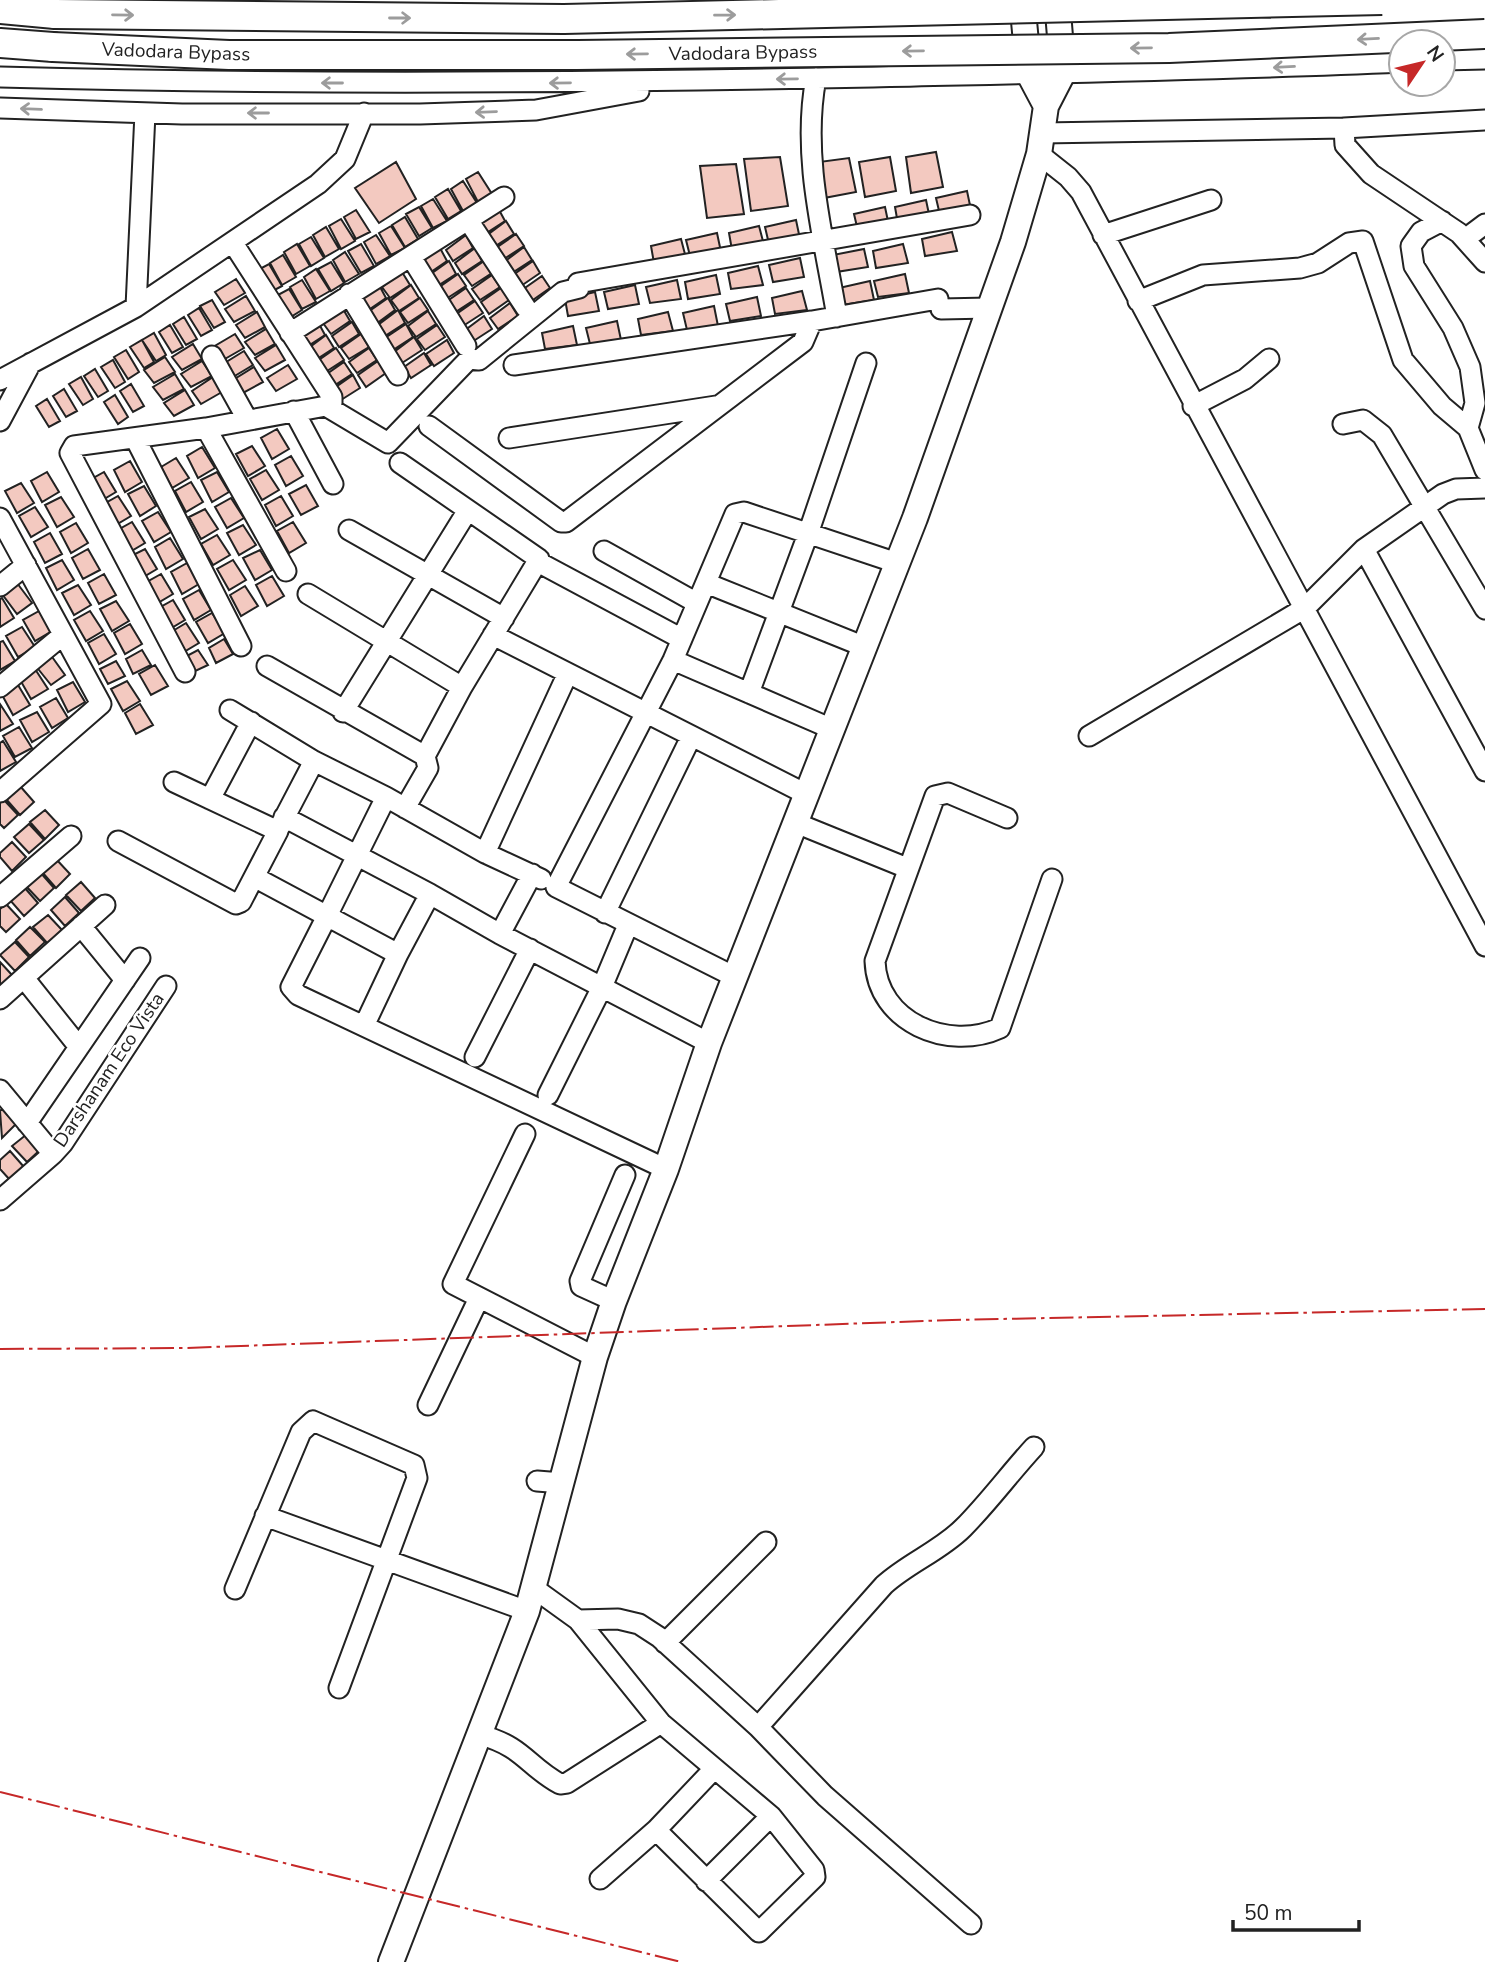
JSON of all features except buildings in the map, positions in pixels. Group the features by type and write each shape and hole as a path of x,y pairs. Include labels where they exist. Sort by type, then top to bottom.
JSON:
{"highway":[{"name":"Vadodara Bypass","path":"0,9 55,14 564,19 1382,0"},
{"name":"Vadodara Bypass","path":"0,43 229,55 577,55 1170,48 1485,34"}],"main road":[{"path":"1022,0 1030,74 1046,106"},
{"path":"391,1962 531,1600 595,1357 614,1301 666,1169 709,1043 897,564 989,308 1041,143 1046,106 1063,73 1058,0"}],"street":[{"path":"1457,59 1485,58"},
{"path":"0,77 258,83 698,81 1387,62"},
{"path":"816,78 809,131 837,317"},
{"path":"0,108 145,113 536,110 698,81"},
{"path":"136,307 145,113"},
{"path":"0,380 136,307 332,174 345,159 364,113"},
{"path":"1041,143 1485,120"},
{"path":"1345,128 1345,145 1371,174 1442,221 1465,239 1485,261"},
{"path":"1041,143 1081,192 1485,946"},
{"path":"290,334 504,197"},
{"path":"1103,235 1211,200"},
{"path":"326,407 388,443 469,359 479,360 563,292 579,286 971,215"},
{"path":"468,220 526,308"},
{"path":"1442,221 1421,232 1411,246 1414,265 1453,328 1470,367 1475,403 1468,428"},
{"path":"1465,239 1485,224"},
{"path":"1138,301 1203,275 1300,268 1318,262 1349,243 1363,241 1404,360 1442,405 1468,428 1485,470"},
{"path":"185,672 69,453 74,446 206,428 326,407 332,403 332,397 233,243"},
{"path":"411,257 466,346"},
{"path":"349,294 398,374"},
{"path":"514,365 939,304 989,308"},
{"path":"429,426 566,522 803,342 812,321"},
{"path":"212,356 247,419"},
{"path":"1193,405 1207,401 1245,379 1269,359"},
{"path":"0,421 31,362"},
{"path":"749,693 808,534 866,363"},
{"path":"509,438 721,406"},
{"path":"294,411 333,484"},
{"path":"1343,424 1363,420 1375,428 1485,608"},
{"path":"206,428 286,571"},
{"path":"135,438 241,646"},
{"path":"400,463 537,557 538,562 682,639"},
{"path":"1089,736 1305,608 1364,549 1443,494 1455,489 1485,488"},
{"path":"344,712 468,510"},
{"path":"556,887 648,713 735,514 739,512 897,564"},
{"path":"0,518 101,704 0,792"},
{"path":"349,530 504,618"},
{"path":"1364,549 1485,771"},
{"path":"604,551 697,604"},
{"path":"405,808 428,768 425,756 462,687 538,562"},
{"path":"0,586 26,565"},
{"path":"706,583 864,647"},
{"path":"308,594 462,687"},
{"path":"0,687 64,635"},
{"path":"494,635 567,675 806,794"},
{"path":"673,660 832,729"},
{"path":"267,666 425,756"},
{"path":"485,853 567,675"},
{"path":"230,710 314,761 386,797 485,853 735,977"},
{"path":"210,799 251,722"},
{"path":"605,913 691,737"},
{"path":"118,841 236,904 241,902 256,878 314,761"},
{"path":"174,782 210,799 281,824 355,857 430,894 500,934 709,1043"},
{"path":"1007,818 948,793 935,796 875,961 876,977 889,1003 906,1021 940,1035 984,1032 995,1030 1003,1024 1052,879"},
{"path":"386,797 290,987 298,995 666,1169"},
{"path":"796,823 907,868"},
{"path":"0,897 71,836"},
{"path":"500,934 532,874"},
{"path":"256,878 398,954"},
{"path":"364,1026 430,894"},
{"path":"0,999 105,905"},
{"path":"548,1095 603,987 628,925"},
{"path":"81,926 125,980"},
{"path":"475,1057 530,949"},
{"path":"27,1123 140,958"},
{"path":"24,978 79,1047"},
{"name":"Darshanam Eco Vista","path":"0,1200 63,1143 166,986"},
{"name":"Darshanam Eco Vista","path":"2,1096 53,1154"},
{"path":"524,1134 453,1282 455,1286 595,1357"},
{"path":"614,1301 581,1286 580,1281 625,1175"},
{"path":"428,1405 480,1298"},
{"path":"235,1589 301,1432 313,1421 408,1460 418,1471 388,1561 339,1688"},
{"path":"758,1727 884,1585 902,1568 942,1545 962,1529 1034,1447"},
{"path":"537,1481 562,1483"},
{"path":"265,1516 388,1561 531,1600 578,1620 618,1619 639,1624 665,1643 758,1727 825,1796 971,1924"},
{"path":"665,1643 766,1542"},
{"path":"578,1620 661,1723 713,1770 734,1782 771,1816 814,1870 815,1877 759,1932 656,1830"},
{"path":"481,1735 504,1741 519,1750 560,1784 567,1783 661,1723"},
{"path":"600,1879 656,1830 713,1770"},
{"path":"706,1881 771,1816"}],"power":[{"path":"0,1349 185,1348 952,1320 1485,1309"},
{"path":"0,1792 681,1962"}]}
